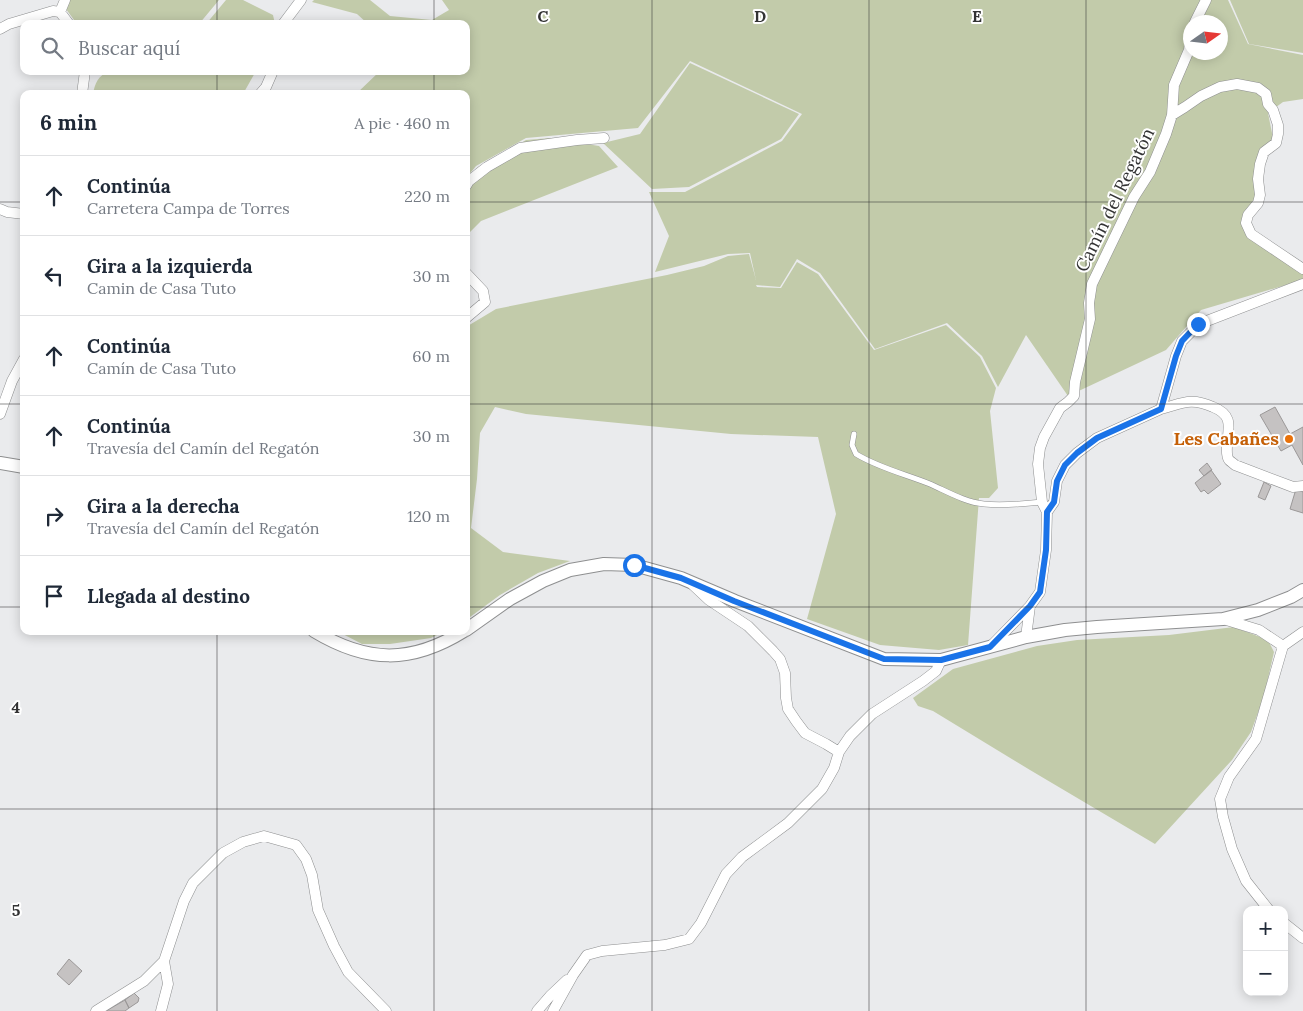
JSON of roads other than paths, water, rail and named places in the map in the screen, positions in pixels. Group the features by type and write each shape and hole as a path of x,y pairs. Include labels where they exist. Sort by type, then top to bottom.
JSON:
{"street":[{"path":"60,12 65,0"},
{"path":"286,20 301,0"},
{"path":"1198,15 1206,0"},
{"path":"23,20 53,11 60,12 66,20"},
{"path":"0,29 20,21"},
{"name":"Camín del Regatón","path":"1047,512 1042,502 1038,464 1040,448 1060,408 1074,396 1075,382 1090,318 1089,303 1092,284 1134,197 1150,172 1172,115 1174,85 1185,60"},
{"path":"83,90 84,75"},
{"path":"263,90 271,75"},
{"path":"1172,115 1201,96 1220,87 1237,84 1258,88 1266,94 1268,104 1273,110 1278,125 1278,134 1276,143 1264,152 1258,179 1260,195 1258,203 1248,215 1246,224 1251,234 1303,269"},
{"path":"470,180 487,166 520,148 604,138"},
{"path":"0,209 20,214"},
{"path":"470,278 482,291 485,302 470,315"},
{"path":"1161,409 1182,341 1198,324 1303,284"},
{"path":"0,414 20,367"},
{"path":"990,647 1030,606 1040,592 1046,550 1047,512 1054,502 1057,481 1065,465 1097,438 1161,409 1190,401 1202,402 1221,410 1228,417 1227,453 1229,460 1235,465 1293,486 1303,486"},
{"path":"0,463 20,467"},
{"path":"470,627 510,599 543,581 570,570 604,564 634,565 681,578 734,601 884,659 941,660 1026,637 1065,630 1223,619 1258,610 1303,590"},
{"path":"689,581 709,600 748,626 773,651 780,660 785,673 788,709 805,733 839,752"},
{"path":"1026,637 1030,606"},
{"path":"1223,619 1258,630 1283,646"},
{"path":"1266,906 1246,880 1232,849 1223,818 1220,799 1229,777 1256,739 1283,646 1303,632"},
{"path":"321,635 349,649 381,656 397,656 417,652 435,646 457,635"},
{"path":"553,1011 573,975 587,955 602,951 665,944 688,939 701,923 726,874 742,857 788,823 822,789 834,768 839,752 850,736 872,714 923,682 936,671 941,660"},
{"path":"96,1011 144,981 164,961 192,883 224,853 243,842 264,836 296,845 306,859 312,875 318,910 334,946 348,972 386,1011"},
{"path":"1288,926 1303,938"},
{"path":"161,1011 168,984 164,961"},
{"path":"537,1011 573,975"}],"lane":[{"path":"854,434 852,444 856,454 877,466 930,484 960,498 984,504 1018,505 1042,502"}],"place":[{"name":"Les Cabañes","path":"1289,439"}]}
